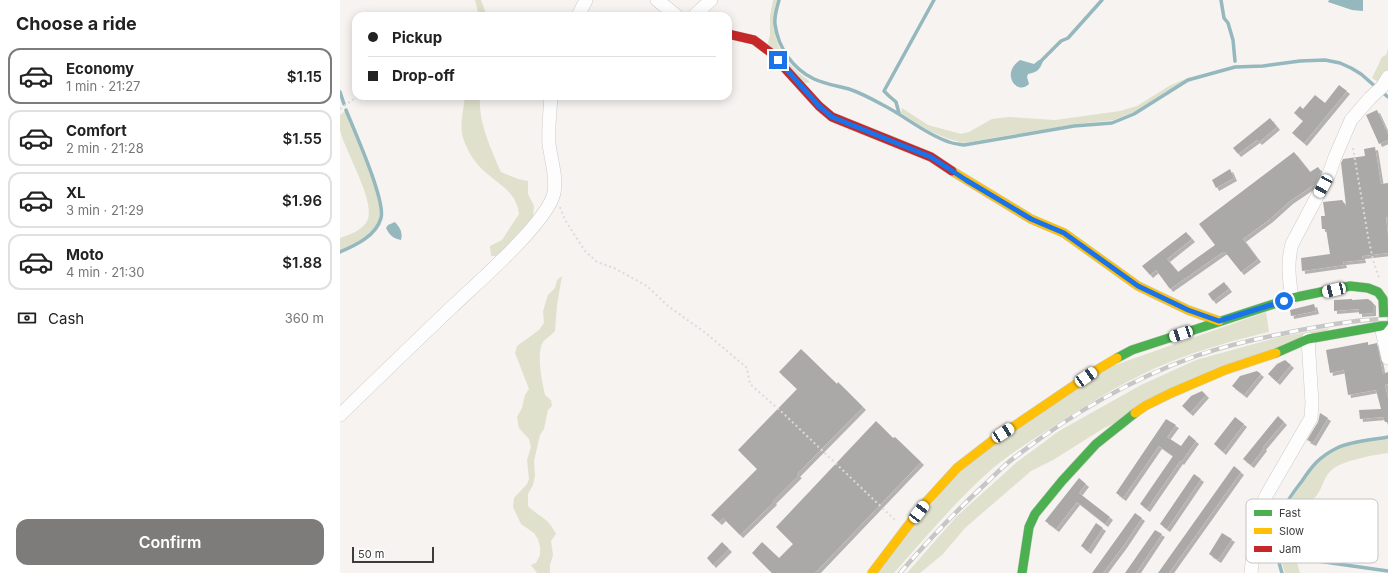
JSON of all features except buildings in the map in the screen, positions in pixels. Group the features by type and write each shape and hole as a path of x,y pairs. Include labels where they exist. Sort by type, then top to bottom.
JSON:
{"street":[{"path":"580,12 586,0"},
{"path":"657,0 672,12"},
{"path":"698,12 711,0"},
{"path":"732,35 754,40 770,52 819,106 832,117 931,157 1031,219 1064,233 1138,286 1188,310 1219,321"},
{"path":"1292,298 1288,273 1289,254 1292,244 1329,174 1351,120 1370,98 1382,87 1388,77"},
{"path":"340,415 508,253 541,217 554,193 554,178 550,145 549,116 551,100"},
{"path":"872,573 926,502 957,468 992,440 1100,368 1132,350 1292,298 1350,286 1368,288 1378,292 1383,299 1388,358"},
{"path":"1022,573 1029,527 1035,514 1062,481 1096,444 1145,406 1224,370 1268,356 1308,339 1384,325"},
{"path":"1265,499 1311,418 1312,403 1308,339"},
{"path":"1251,573 1252,563"}],"path":[{"path":"340,109 352,100"},
{"path":"1345,134 1354,151 1368,236 1381,286 1378,292"},
{"path":"554,193 565,220 585,251 597,262 627,275 647,286 668,306 701,330 747,368 750,384 785,415 905,530"}],"green space":[{"path":"475,0 481,0 486,12 478,12"},
{"path":"773,0 777,0 774,22 776,37 781,51 791,65 810,82 802,84 768,43"},
{"path":"1388,49 1388,70 1378,82 1372,78 1382,57 1386,55"},
{"path":"1192,76 1134,112 1114,120 1076,124 964,143 931,131 901,113 902,108 928,125 961,134 969,132 992,119 1009,117 1055,120 1120,111 1137,106 1169,86"},
{"path":"464,100 480,100 483,125 489,145 501,172 518,179 528,181 528,194 534,206 533,218 511,244 496,256 491,256 490,246 502,240 519,214 511,194 480,167 467,148 463,138 462,119"},
{"path":"345,111 378,197 380,219 374,230 369,235 340,251 340,238 361,228 366,223 369,215 365,191 340,130 340,115"},
{"path":"562,276 557,305 555,331 543,342 540,353 542,382 545,395 551,400 552,406 548,410 544,429 540,435 534,461 535,476 533,485 528,494 528,506 550,524 556,534 551,541 553,555 550,565 550,573 537,573 531,565 536,563 540,555 538,539 534,533 521,524 513,507 514,498 527,484 529,479 527,460 531,447 529,439 519,428 517,417 522,408 525,395 529,389 515,353 517,346 539,330 544,323 543,311 548,295 555,288 557,280"},
{"path":"1266,312 1269,332 1182,357 1140,375 1096,399 1008,456 971,488 894,573 875,573 960,469 1101,370"},
{"path":"1330,328 1324,332 1104,428 1053,460 1031,471 965,528 943,554 920,573 907,573 956,517 1017,462 1059,431 1141,385 1196,360 1279,337"},
{"path":"1388,438 1388,453 1359,458 1344,463 1333,469 1328,474 1319,492 1313,499 1292,499 1319,461 1335,450 1354,443"},
{"path":"1282,563 1298,563 1300,573 1285,573"}],"water":[{"path":"1329,0 1363,0 1363,11 1352,10 1328,2"},
{"path":"1020,60 1034,64 1039,60 1043,61 1038,70 1028,74 1027,77 1029,84 1024,87 1020,87 1012,82 1011,77 1011,71"},
{"path":"395,222 401,230 401,240 392,236 386,228 388,225"}],"waterway":[{"path":"779,0 775,18 779,41 788,57 799,70 818,81 858,92 891,109 923,130 940,139 964,145 1074,126 1112,123 1134,114 1188,80 1235,67 1325,60 1340,63 1351,68 1361,74 1377,88"},
{"path":"899,113 896,102 884,91 934,0"},
{"path":"1039,63 1061,41 1068,38 1102,0"},
{"path":"1221,0 1224,18 1228,23 1233,40 1235,61"},
{"path":"340,92 344,104"},
{"path":"1382,92 1388,97"},
{"path":"340,252 359,243 370,235 375,230 381,218 379,197 362,148 346,110"},
{"path":"1288,499 1316,462 1331,451 1355,442 1388,437"},
{"path":"1279,563 1282,573"},
{"path":"1331,563 1388,571"}],"railway":[{"path":"900,573 949,519 1010,461 1053,429 1122,388 1196,356 1235,344 1334,324 1388,319"}],"traffic: fast":[{"path":"1117,358 1132,350 1292,298 1350,286 1368,288 1378,292 1383,299 1384,322 1381,326 1308,339 1276,353"},
{"path":"1022,573 1029,527 1035,514 1062,481 1096,444 1135,413"}],"traffic: slow":[{"path":"952,171 1031,219 1064,233 1138,286 1188,310 1219,321"},
{"path":"1135,413 1145,406 1171,393 1225,370 1276,353"},
{"path":"872,573 926,502 957,468 992,441 1117,358"}],"traffic: jam":[{"path":"732,35 754,40 770,52 819,106 832,117 931,157 952,171"}],"route":[{"path":"778,60 819,106 832,117 931,157 1031,219 1064,233 1116,272 1138,286 1188,310 1219,321 1284,301"}]}
